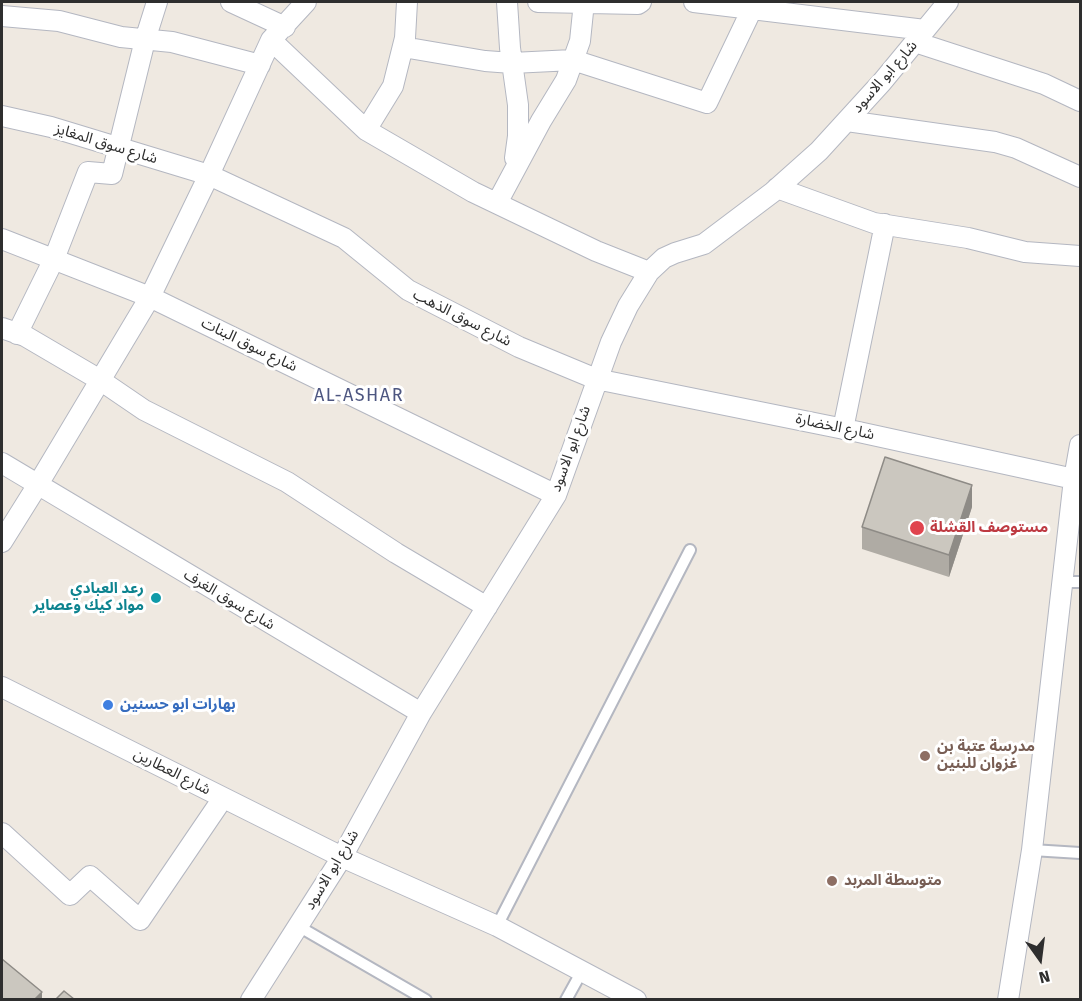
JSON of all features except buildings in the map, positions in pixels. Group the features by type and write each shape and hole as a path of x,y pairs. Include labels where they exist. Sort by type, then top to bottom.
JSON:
{"street":[{"path":"157,2 145,40 112,174 88,172 54,259 9,331 25,336 100,380 144,410 287,482 396,553 487,607"},
{"path":"231,2 278,34 366,130 473,192 596,251 649,272"},
{"path":"2,542 150,297 260,65 278,34 306,2"},
{"path":"366,130 393,86 403,47 407,2"},
{"path":"507,2 519,136 512,176"},
{"path":"538,2 638,4 641,2"},
{"path":"497,203 566,80 580,41 584,2"},
{"path":"694,2 920,36 1044,84 1080,102"},
{"name":"شارع ابو الاسود","path":"251,999 342,857 421,713 556,495 596,379 618,327 649,272 664,258 704,244 777,188 819,151 948,2"},
{"path":"403,47 485,61 512,63 573,60 707,103 752,9"},
{"path":"2,16 59,21 121,37 172,42 260,65"},
{"name":"شارع سوق المغايز","path":"2,116 51,127 209,176"},
{"path":"847,121 995,142 1016,148 1080,177"},
{"name":"شارع سوق الذهب","path":"209,176 344,238 408,290 519,347 596,379"},
{"path":"777,188 874,223 968,238 1025,252 1080,256"},
{"path":"843,429 885,224"},
{"name":"شارع سوق البنات","path":"2,239 150,297 556,495"},
{"name":"شارع الخضارة","path":"596,379 1077,478"},
{"path":"1008,999 1072,582 1080,445"},
{"name":"شارع سوق الغرف","path":"2,463 37,486 421,713"},
{"name":"شارع العطارين","path":"2,687 342,857 498,926 636,999"},
{"path":"2,833 70,895 90,876 140,920 223,798"}],"lane":[{"path":"498,926 690,550"},
{"path":"1032,850 1080,853"},
{"path":"298,926 426,999"},
{"path":"566,999 582,971"}],"place":[{"name":"مستوصف القشلة","path":"917,528"},
{"name":"رعد العبادي مواد كيك وعصاير","path":"156,598"},
{"name":"بهارات ابو حسنين","path":"108,705"},
{"name":"مدرسة عتبة بن غزوان للبنين","path":"925,756"},
{"name":"متوسطة المربد","path":"832,881"}],"district":[{"name":"AL-ASHAR","path":"359,396"}]}
